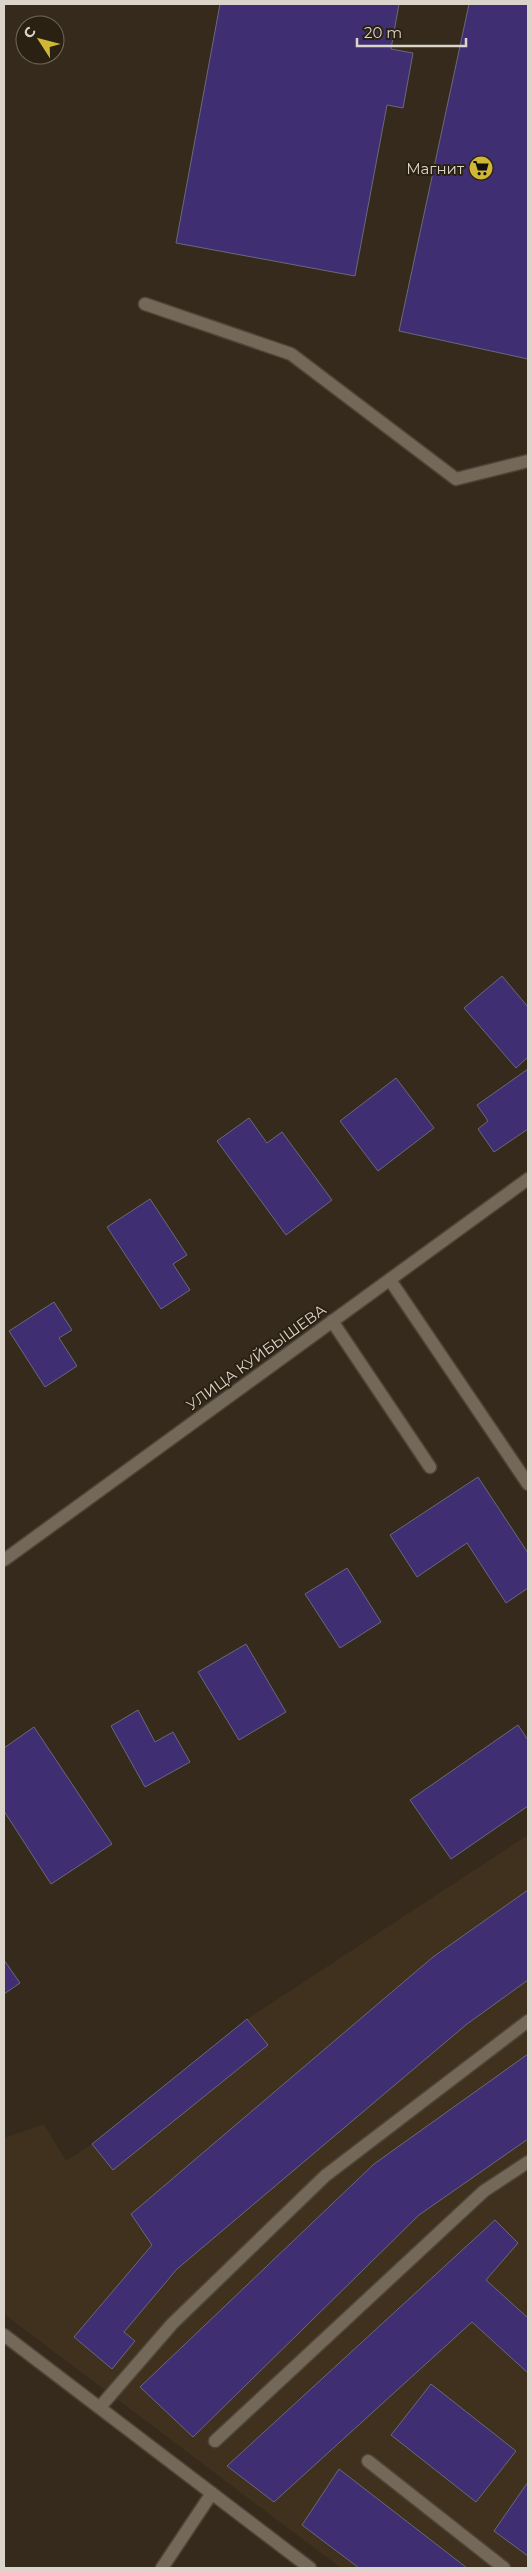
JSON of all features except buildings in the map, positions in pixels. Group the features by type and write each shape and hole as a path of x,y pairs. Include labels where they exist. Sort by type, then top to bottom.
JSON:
{"street":[{"path":"145,304 291,354 456,479 528,461"},
{"name":"УЛИЦА КУЙБЫШЕВА","path":"4,1560 528,1179"},
{"path":"390,1280 528,1484"},
{"path":"332,1322 430,1467"},
{"path":"100,2407 172,2324 325,2176 528,2021"},
{"path":"215,2441 484,2191 528,2162"},
{"path":"4,2335 310,2568"},
{"path":"368,2460 504,2568"},
{"path":"162,2568 212,2493"}],"shaded area":[{"path":"528,1835 528,2568 341,2568 4,2314 4,2138 44,2124 66,2161 92,2144 247,2019"}],"place":[{"name":"Магнит","path":"481,168"}]}
